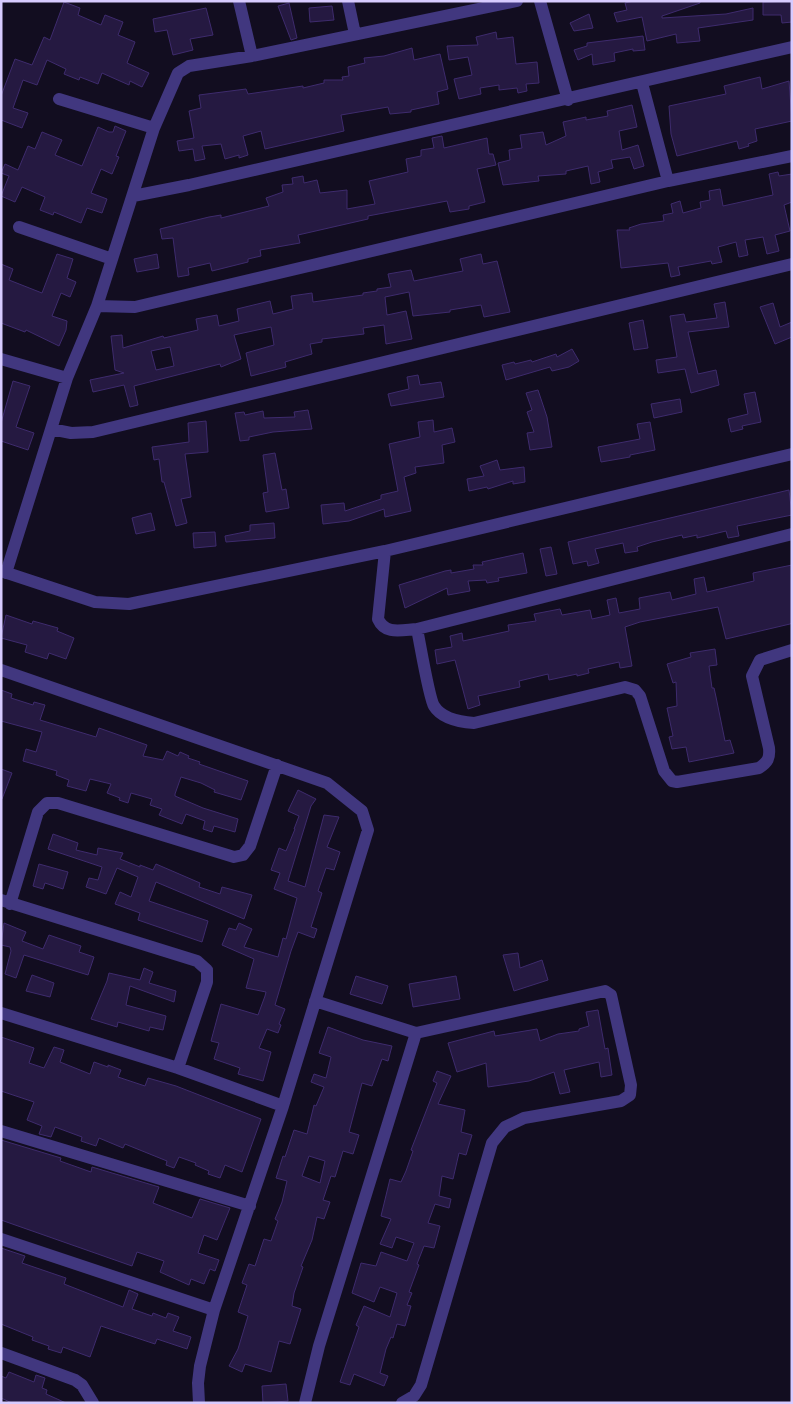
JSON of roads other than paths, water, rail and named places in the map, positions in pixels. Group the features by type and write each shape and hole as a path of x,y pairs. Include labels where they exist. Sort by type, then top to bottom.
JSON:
{"street":[{"path":"239,1 252,56"},
{"path":"348,1 355,34"},
{"path":"517,1 252,56 189,66 178,73 154,128 98,306 67,378 4,572 95,602 128,604 385,551 792,454"},
{"path":"540,1 568,100"},
{"path":"133,196 568,100 792,47"},
{"path":"642,83 668,181"},
{"path":"59,100 154,128"},
{"path":"98,306 135,307 668,181 792,156"},
{"path":"19,227 112,259"},
{"path":"51,428 71,433 93,432 792,264"},
{"path":"1,359 67,378"},
{"path":"385,551 378,619 382,627 388,631 417,629 792,534"},
{"path":"417,629 434,706 445,716 460,722 474,723 625,687 635,690 640,696 664,771 672,781 677,782 759,768 766,763 770,757 769,748 752,676 760,660 792,650"},
{"path":"1,670 327,783 346,796 362,811 368,830 283,1106 214,1310 200,1366 198,1383 199,1403"},
{"path":"178,1068 208,982 207,970 197,961 6,902 38,812 47,803 58,803 234,857 244,855 250,846 278,765"},
{"path":"315,1001 416,1033 604,991 610,995 631,1085 630,1095 621,1101 524,1118 505,1127 492,1143 426,1371 415,1399 402,1403"},
{"path":"1,1013 178,1068 283,1106"},
{"path":"305,1403 319,1346 416,1033"},
{"path":"1,1131 250,1206"},
{"path":"1,1239 214,1310"},
{"path":"1,1353 75,1380 82,1385 93,1403"}]}
